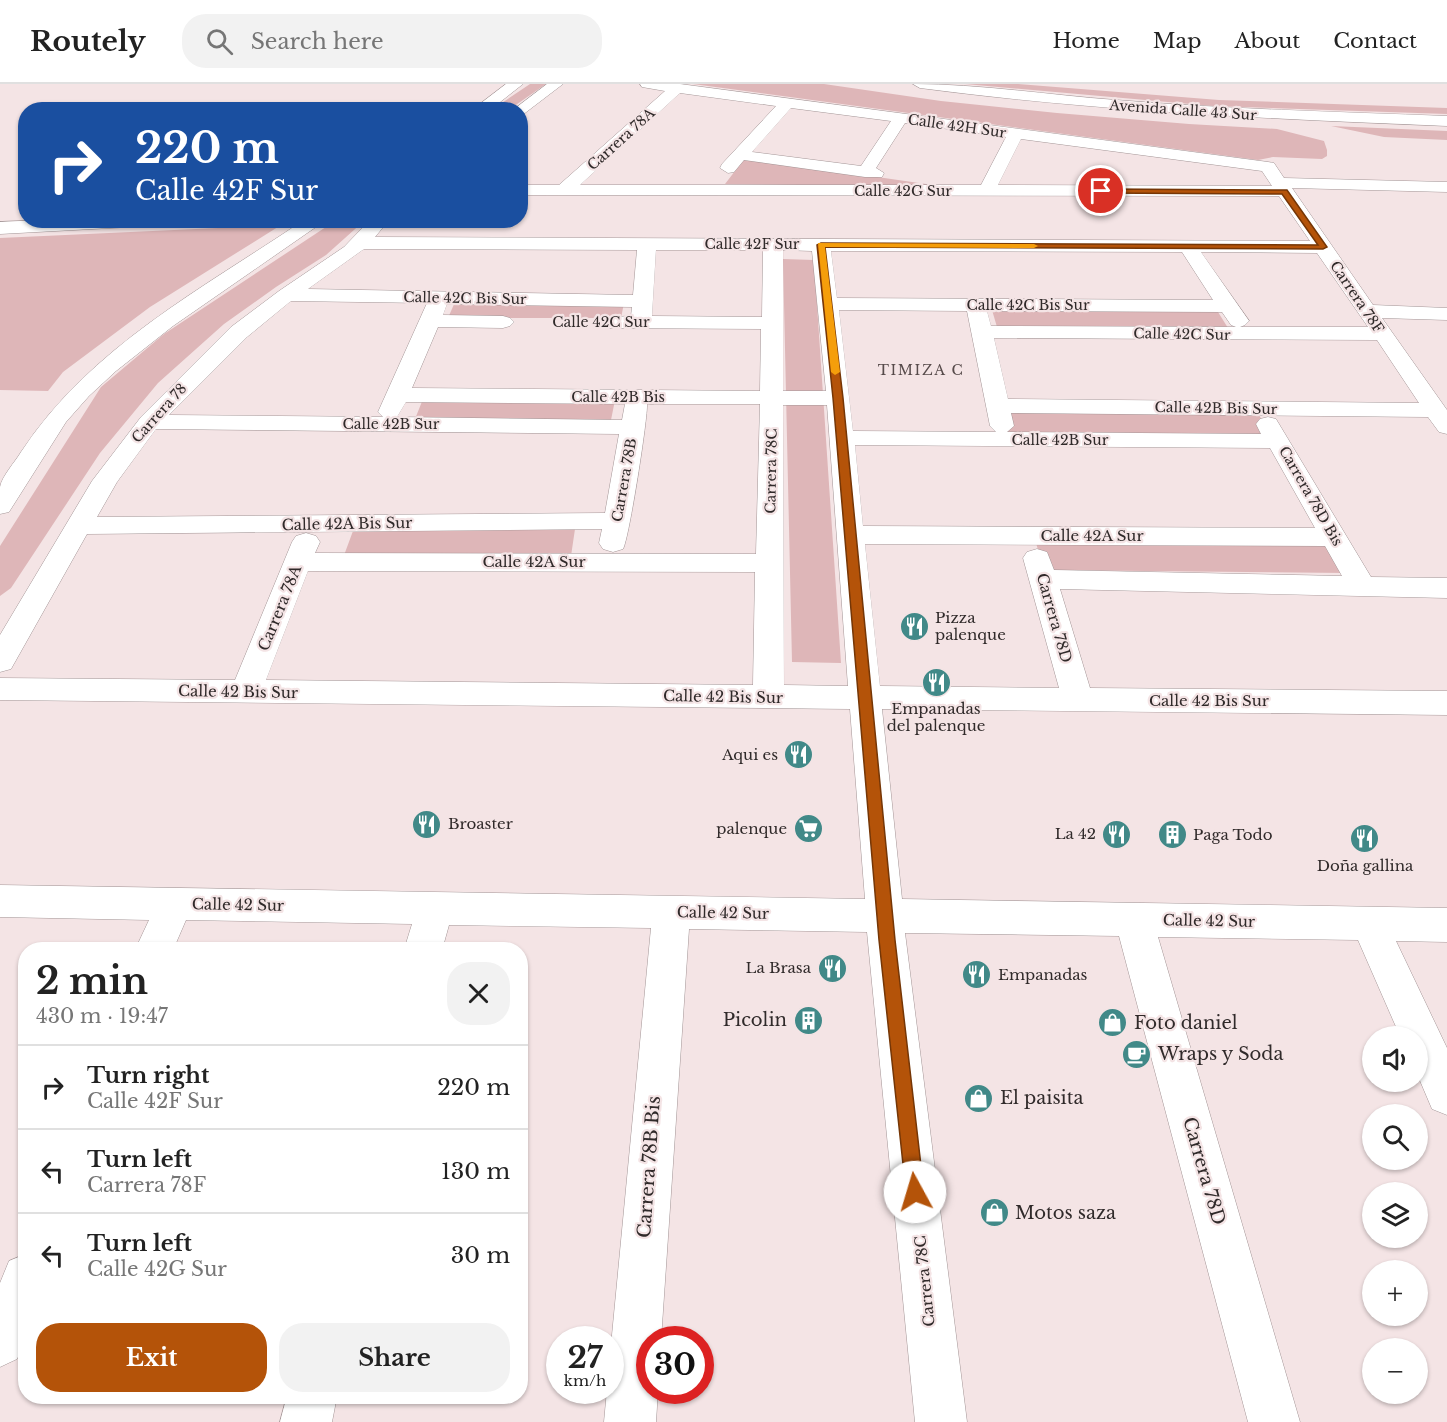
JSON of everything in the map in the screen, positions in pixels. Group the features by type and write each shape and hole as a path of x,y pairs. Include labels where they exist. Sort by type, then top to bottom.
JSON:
{"street":[{"path":"490,102 516,84"},
{"path":"528,104 556,84"},
{"name":"Calle 42H Sur","path":"647,84 1017,134 1277,180"},
{"name":"Avenida Calle 43 Sur","path":"920,84 1044,99 1162,109 1447,121"},
{"name":"Carrera 78A","path":"564,190 677,88"},
{"path":"709,190 787,103"},
{"path":"865,172 901,118"},
{"path":"740,155 988,189 1017,134"},
{"name":"Calle 42G Sur","path":"528,190 988,189 1277,180 1447,187"},
{"name":"Carrera 78F","path":"1277,180 1383,334 1439,408"},
{"path":"0,228 18,227"},
{"path":"0,506 42,440 80,392 157,328 305,228"},
{"name":"Carrera 78","path":"0,661 78,526 124,452 149,422 232,339 286,295 361,243 373,228"},
{"name":"Calle 42F Sur","path":"361,243 1323,247"},
{"path":"641,322 647,244"},
{"name":"Carrera 78C","path":"768,698 773,244"},
{"name":"Carrera 78C","path":"821,245 838,398 888,952 941,1422"},
{"path":"1188,247 1247,335"},
{"name":"Calle 42C Bis Sur","path":"286,295 643,301"},
{"path":"385,424 440,298"},
{"name":"Calle 42C Bis Sur","path":"828,304 1228,306"},
{"path":"976,305 1005,440"},
{"path":"1367,311 1447,314"},
{"path":"430,321 524,322"},
{"name":"Calle 42C Sur","path":"583,322 773,323"},
{"name":"Calle 42C Sur","path":"982,332 1383,334"},
{"name":"Calle 42B Bis","path":"397,395 838,398"},
{"name":"Carrera 78B","path":"610,562 638,397"},
{"name":"Calle 42B Bis Sur","path":"997,406 1439,408"},
{"name":"Carrera 78D Bis","path":"1258,408 1362,586"},
{"name":"Calle 42B Sur","path":"149,422 633,427"},
{"name":"Calle 42B Sur","path":"841,438 1279,441"},
{"name":"Calle 42A Bis Sur","path":"78,526 617,521"},
{"name":"Carrera 78A","path":"246,692 314,524"},
{"name":"Calle 42A Sur","path":"850,535 1335,537"},
{"name":"Carrera 78D","path":"1031,536 1078,700"},
{"name":"Calle 42A Sur","path":"298,562 769,563"},
{"path":"0,612 52,571"},
{"path":"1043,579 1447,588"},
{"name":"Calle 42 Bis Sur","path":"0,689 1447,703"},
{"name":"Calle 42 Sur","path":"0,901 1447,925"},
{"path":"158,942 175,904"},
{"path":"425,942 435,909"},
{"name":"Carrera 78B Bis","path":"630,1422 671,912"},
{"name":"Carrera 78D","path":"1135,920 1274,1422"},
{"path":"1372,924 1447,1094"},
{"path":"0,1342 18,1298"},
{"path":"306,1422 310,1404"}],"shaded area":[{"path":"530,84 546,84 520,102 503,102"},
{"path":"693,84 824,84 941,101 1057,113 1277,129 1324,141 1327,156 1322,159 1273,157 1258,160"},
{"path":"965,84 1018,84 1219,100 1447,108 1447,114 1213,106"},
{"path":"1331,126 1447,131 1447,140 1384,137"},
{"path":"745,158 947,187 725,184"},
{"path":"216,228 276,228 150,307 63,372 48,391 0,390 0,238"},
{"path":"324,228 356,228 326,255 224,324 158,383 100,453 11,588 0,596 0,546 101,387 164,334"},
{"path":"783,259 814,260 841,663 792,662"},
{"path":"455,302 624,303 621,318 448,318"},
{"path":"992,310 1218,312 1228,328 997,327"},
{"path":"423,399 615,400 611,420 415,419"},
{"path":"1002,413 1259,415 1271,436 1008,434"},
{"path":"575,529 571,556 343,558 353,531"},
{"path":"1036,543 1332,545 1348,573 1044,570"}],"slow traffic":[{"path":"835,372 821,245 1034,246"}],"place":[{"name":"Pizza palenque","path":"914,627"},
{"name":"Empanadas del palenque","path":"936,682"},
{"name":"Aqui es","path":"799,755"},
{"name":"Broaster","path":"427,824"},
{"name":"palenque","path":"808,829"},
{"name":"La 42","path":"1117,834"},
{"name":"Paga Todo","path":"1172,835"},
{"name":"Doña gallina","path":"1365,839"},
{"name":"La Brasa","path":"832,968"},
{"name":"Empanadas","path":"977,975"},
{"name":"Picolin","path":"808,1020"},
{"name":"Foto daniel","path":"1113,1023"},
{"name":"Wraps y Soda","path":"1137,1054"},
{"name":"El paisita","path":"979,1098"},
{"name":"Motos saza","path":"994,1213"}],"district":[{"name":"TIMIZA C","path":"921,370"}],"route":[{"path":"915,1192 887,940 838,398 821,245 1323,247 1285,191 1101,191"}]}
